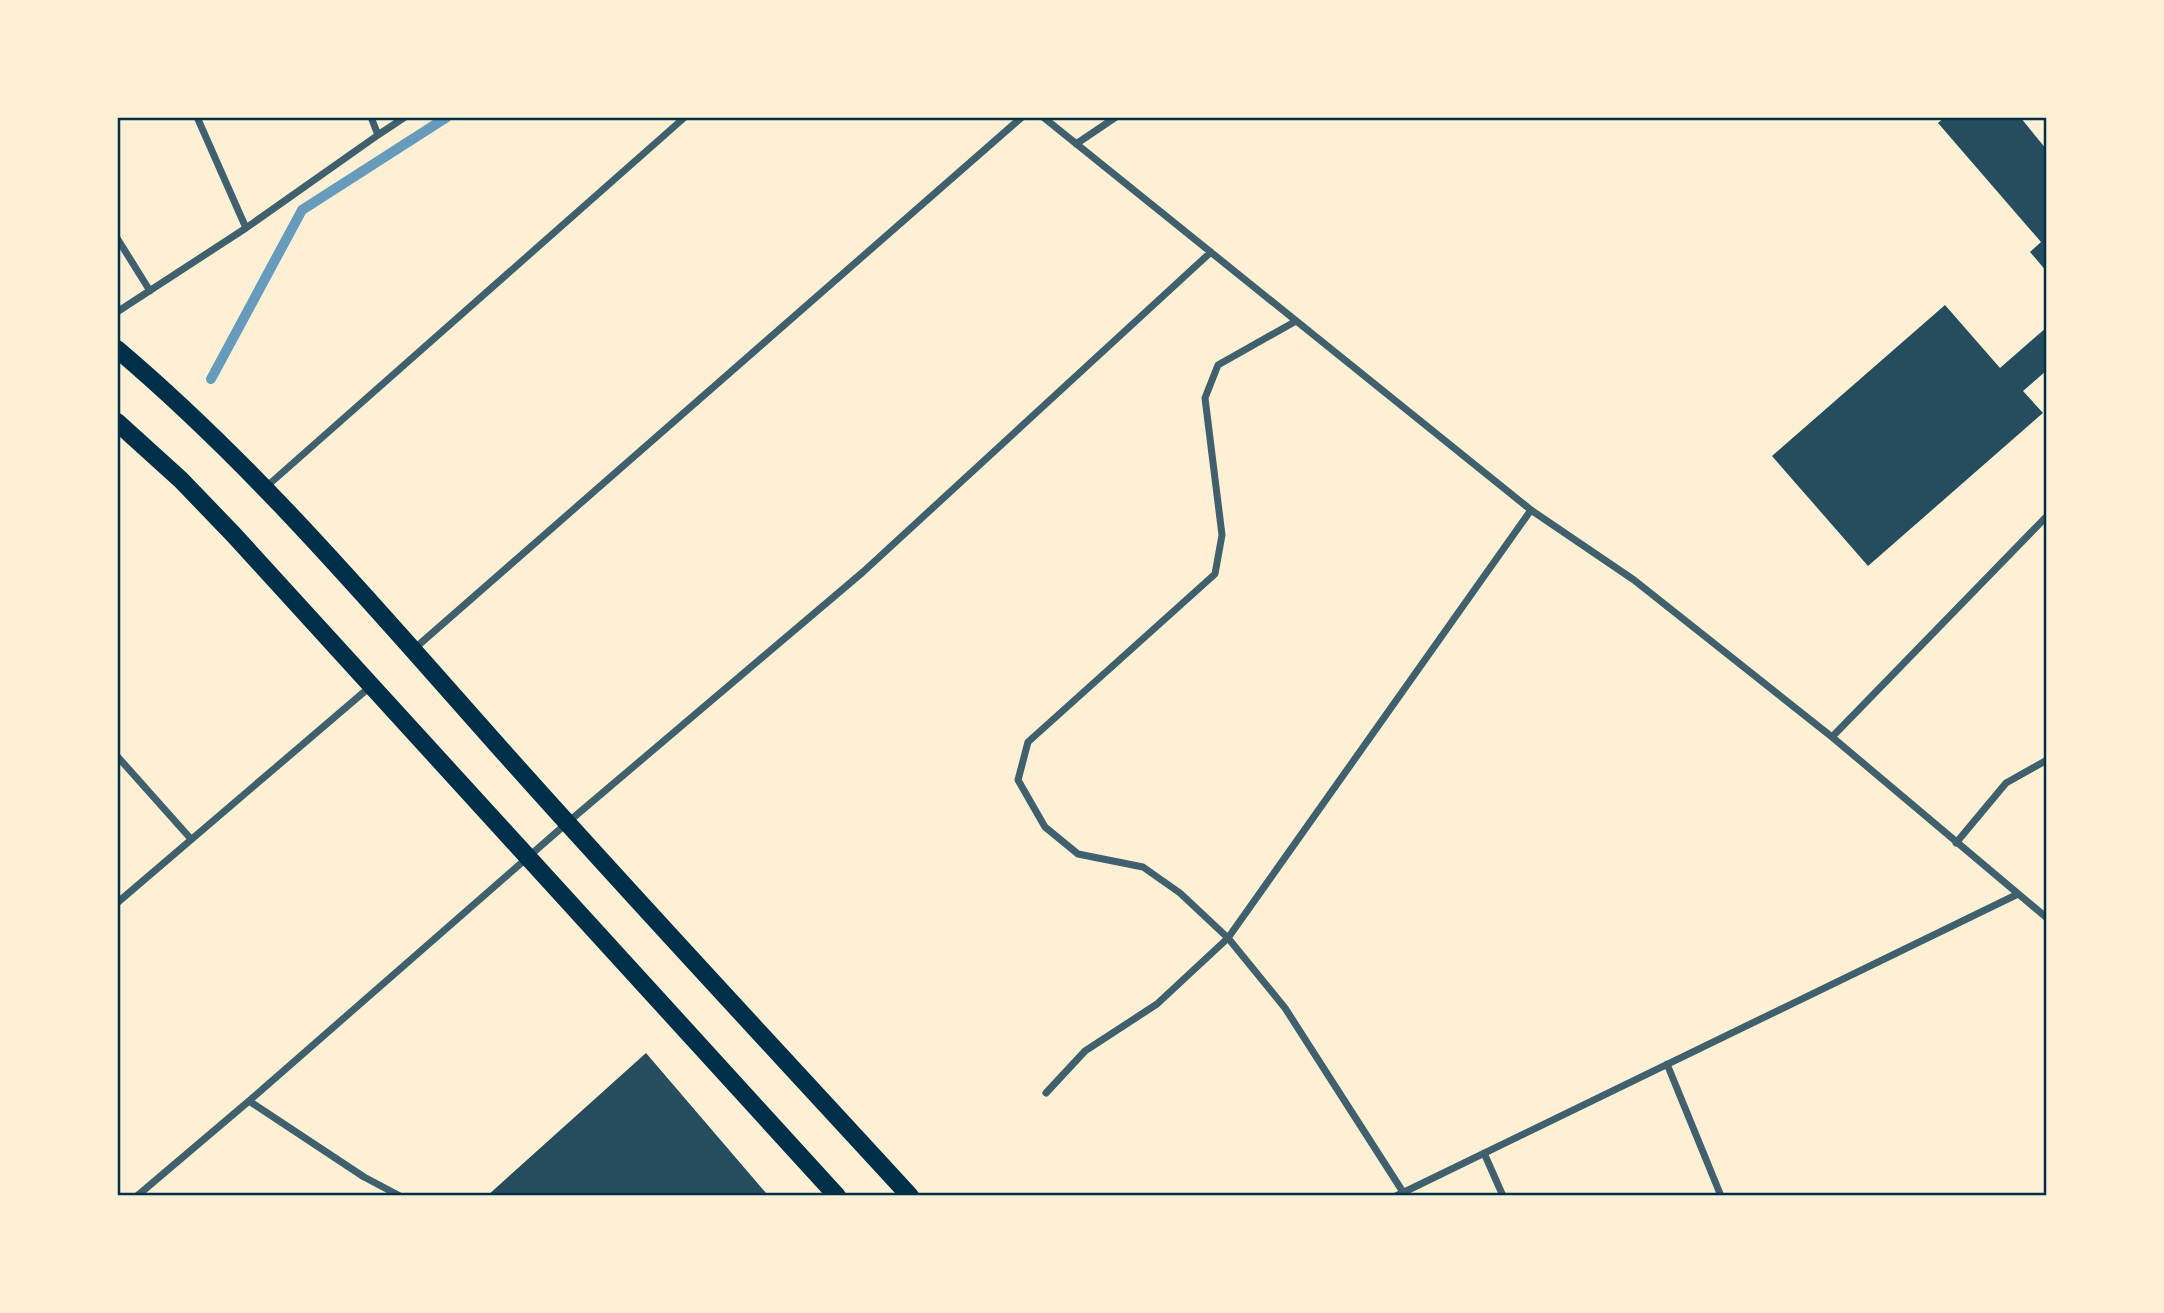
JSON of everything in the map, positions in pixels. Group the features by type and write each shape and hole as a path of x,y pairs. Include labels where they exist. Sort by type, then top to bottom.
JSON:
{"main road":[{"path":"117,349 166,392 265,488 567,823 910,1196"},
{"path":"117,422 181,480 837,1196"}],"street":[{"path":"197,117 246,228"},
{"path":"371,117 378,135"},
{"path":"117,312 246,228 405,117"},
{"path":"265,488 685,117"},
{"path":"413,650 1022,117"},
{"path":"1043,117 1531,510 1634,580 1832,737 2047,918"},
{"path":"1076,144 1116,117"},
{"path":"117,238 150,291"},
{"path":"137,1196 528,856 863,572 1211,252"},
{"path":"1296,321 1218,365 1205,398 1222,535 1215,574 1028,742 1018,780 1045,827 1078,854 1143,867 1180,893 1228,939 1285,1008 1400,1194 2018,894"},
{"path":"1046,1093 1085,1051 1157,1004 1228,939 1531,510"},
{"path":"1832,737 2047,516"},
{"path":"117,903 371,685"},
{"path":"117,756 191,839"},
{"path":"1956,843 2006,783 2047,760"},
{"path":"1667,1064 1721,1196"},
{"path":"249,1101 364,1177 400,1196"},
{"path":"1484,1153 1503,1196"}],"building":[{"path":"1945,117 2020,117 2047,150 2047,272 2030,252 2041,242 1938,123"},
{"path":"1945,305 2000,368 2047,327 2047,370 2023,391 2043,413 1868,566 1772,456"},
{"path":"646,1053 766,1193 763,1196 487,1196"}],"waterway":[{"path":"211,379 302,210 447,117"}]}
